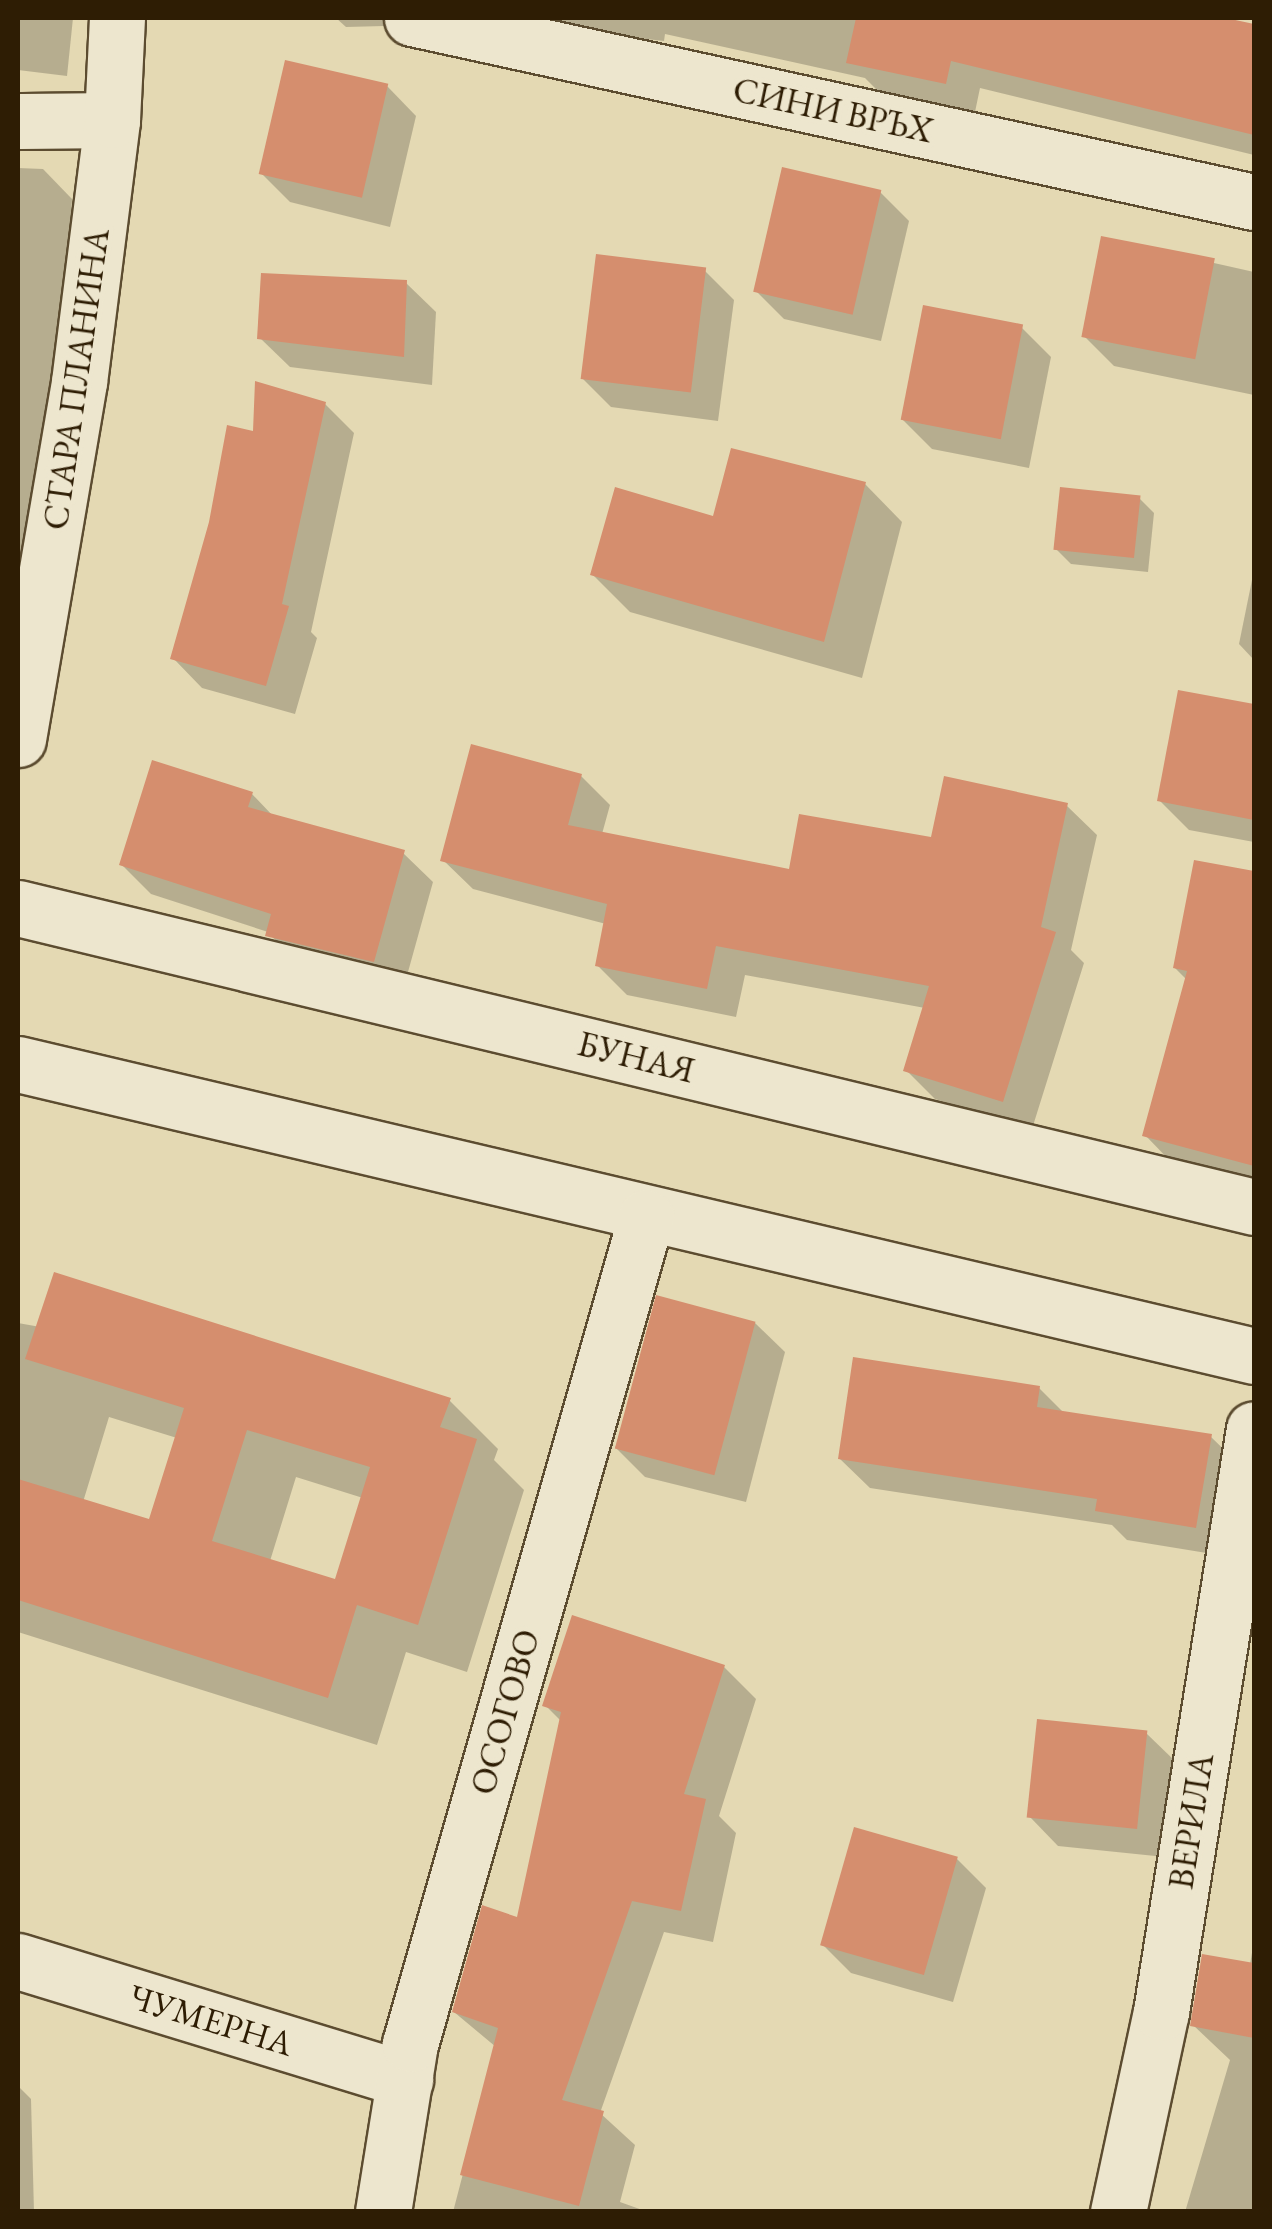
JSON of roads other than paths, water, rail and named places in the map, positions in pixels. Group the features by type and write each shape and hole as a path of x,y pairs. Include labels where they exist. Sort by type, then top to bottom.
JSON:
{"street":[{"name":"СТАРА ПЛАНИНА","path":"18,739 79,382 112,120 116,18"},
{"name":"СИНИ ВРЪХ","path":"412,18 1254,202"},
{"path":"18,120 112,120"},
{"name":"БУНАЯ","path":"18,908 1254,1207"},
{"path":"18,1064 646,1218 1254,1356"},
{"name":"ОСОГОВО","path":"383,2212 405,2079 646,1218"},
{"name":"ВЕРИЛА","path":"1118,2212 1161,2012 1254,1429"},
{"name":"ЧУМЕРНА","path":"18,1961 405,2079"}]}
